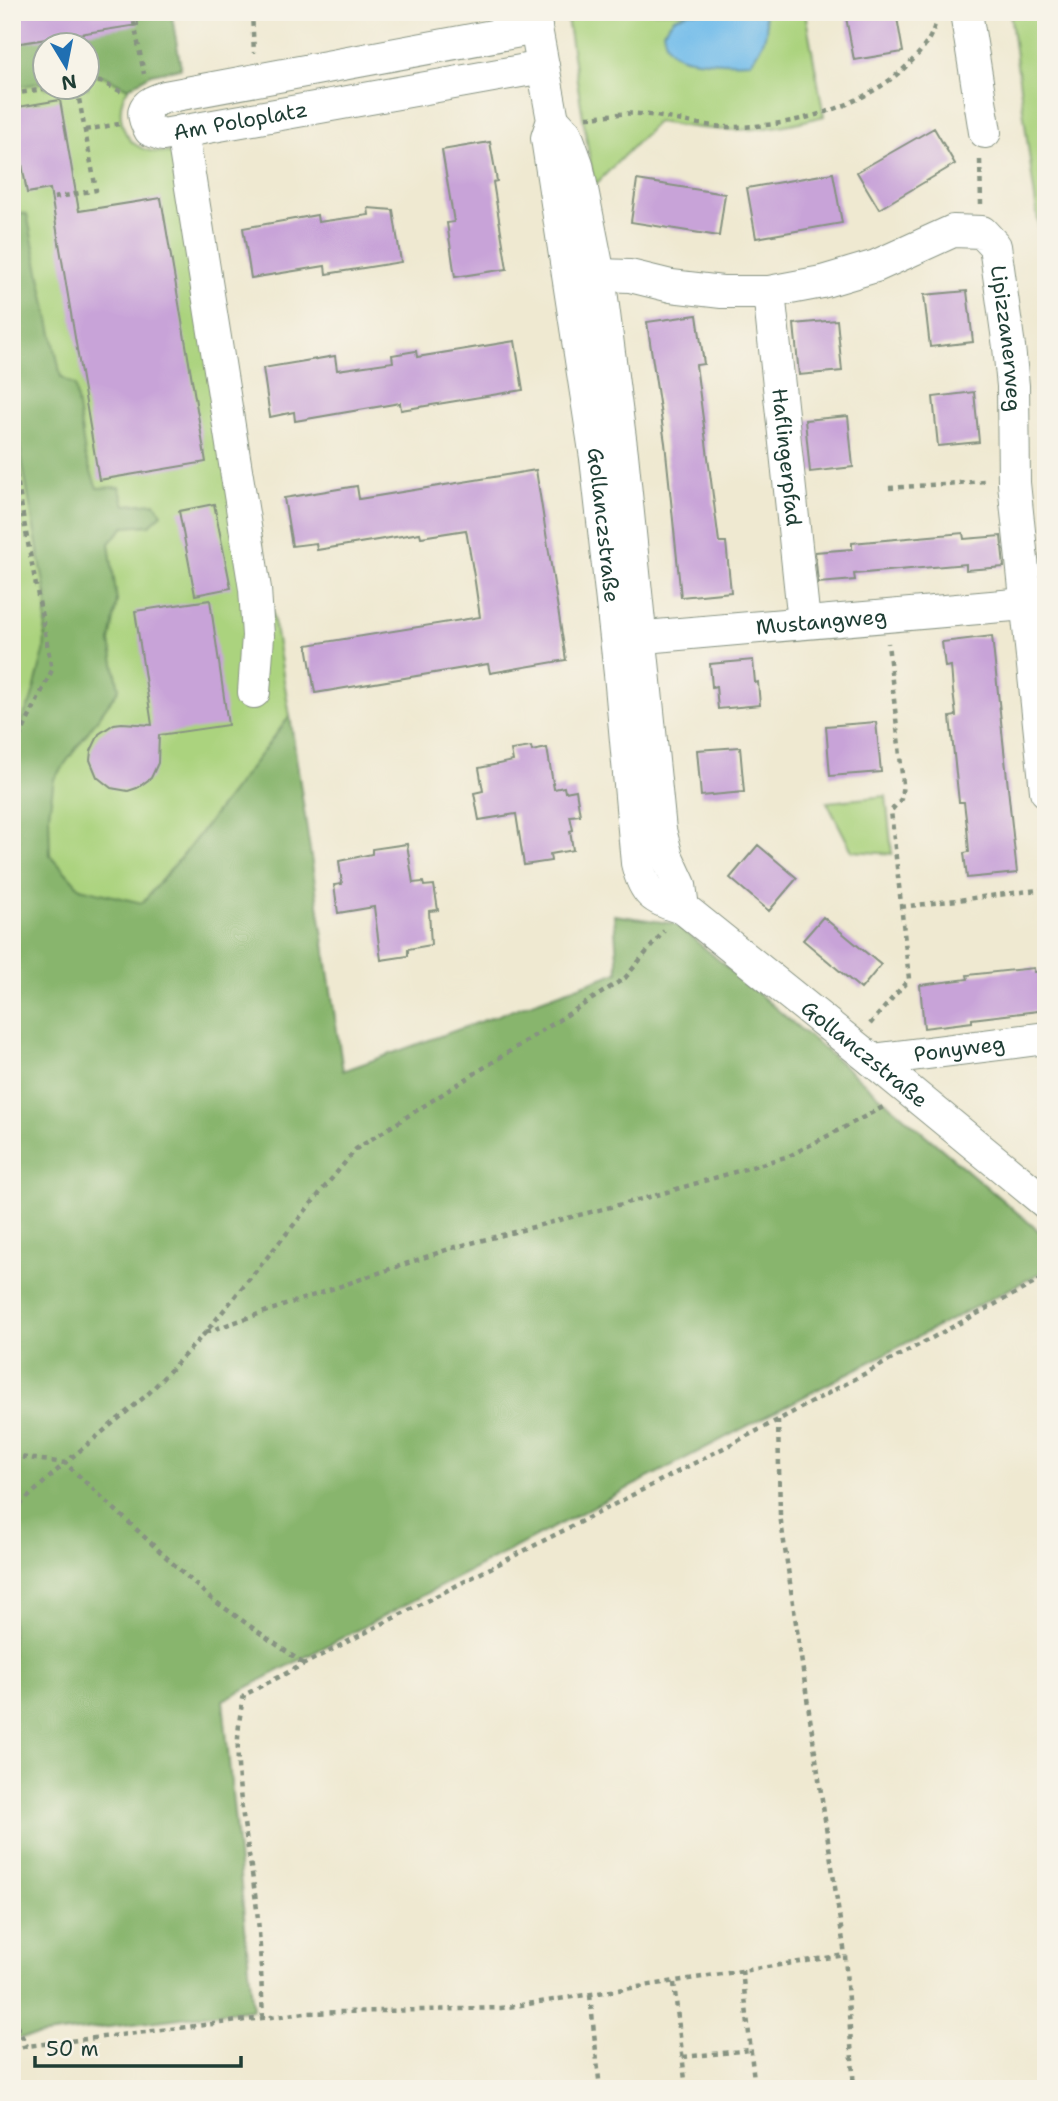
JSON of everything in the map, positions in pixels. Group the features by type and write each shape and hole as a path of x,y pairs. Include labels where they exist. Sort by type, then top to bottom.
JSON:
{"street":[{"path":"966,12 985,132"},
{"name":"Am Poloplatz","path":"136,98 165,97 257,80 534,20"},
{"name":"Gollanczstraße","path":"534,20 543,67 566,119 566,134 577,164 584,277 622,454 628,638 660,830 667,857 680,885 682,908 867,1047 912,1092 1046,1203"},
{"name":"Am Poloplatz","path":"136,98 144,110 149,131 163,135 543,67"},
{"path":"183,131 255,589 258,636 254,692"},
{"path":"584,277 630,276 671,286 722,292 769,292 822,282 876,266 953,231 982,232"},
{"name":"Lipizzanerweg","path":"982,232 995,246 1009,347 1013,386 1014,479 1046,791"},
{"name":"Haflingerpfad","path":"769,292 804,622"},
{"name":"Mustangweg","path":"628,638 1026,604"},
{"name":"Ponyweg","path":"867,1047 1046,1038"}],"path":[{"path":"102,82 136,98 132,12"},
{"path":"252,12 257,80"},
{"path":"566,119 639,114 730,127 776,124 820,113 854,101 890,80 919,52 934,30 937,12"},
{"path":"12,94 32,91"},
{"path":"54,198 96,190 80,102"},
{"path":"85,130 104,126"},
{"path":"982,232 980,144 985,132"},
{"path":"12,444 52,670 12,753"},
{"path":"889,488 1014,479"},
{"path":"867,1047 909,979 891,811 901,799 903,784 885,614"},
{"path":"901,906 1046,889"},
{"path":"12,1512 65,1462 148,1394 205,1333 356,1149 625,978 682,908"},
{"path":"205,1333 452,1248 653,1196 789,1156 912,1092"},
{"path":"263,2018 257,1911 238,1770 238,1717 244,1695 778,1420 1046,1277"},
{"path":"778,1420 780,1515 845,1955 855,2089"},
{"path":"12,1456 65,1462 209,1597 304,1664"},
{"path":"12,2050 305,2013 501,2008 845,1955"},
{"path":"701,2089 755,2086 742,1970"},
{"path":"674,1983 686,2089"},
{"path":"590,1995 600,2089"},
{"path":"12,2017 27,2046"},
{"path":"683,2057 751,2050"}],"green space":[{"path":"12,12 171,12 181,68 154,73 135,82 125,93 121,117 126,133 136,145 151,151 180,155 197,163 290,716 188,849 142,903 12,1024"},
{"path":"12,12 171,12 181,68 151,74 128,88 102,76 102,32 32,32 32,84 12,88"},
{"path":"566,12 805,12 824,116 780,126 741,130 657,122 594,186"},
{"path":"1010,12 1046,12 1046,281"},
{"path":"12,213 27,214 61,377 75,386 85,455 97,488 119,487 125,505 155,503 162,514 150,525 124,527 109,543 117,601 110,642 119,689 54,779 49,814 50,855 80,888 142,903 188,849 290,716 343,1071 618,972 614,915 676,924 1046,1237 1046,1270 223,1700 253,2009 12,2039 12,739 31,701 44,652 47,600 12,404"},
{"path":"886,796 892,854 852,851 827,802"}],"water":[{"path":"690,12 762,12 766,32 762,45 751,62 702,61 674,53 667,45 663,31 674,18"}],"building":[{"path":"12,12 137,12 138,25 92,32 32,32 32,41 14,44"},
{"path":"845,12 896,12 903,52 854,60"},
{"path":"60,102 79,211 161,198 206,462 99,480 50,189 27,193 18,141 12,141 12,108"},
{"path":"934,128 955,164 879,209 857,172"},
{"path":"490,142 497,181 493,182 507,269 455,277 447,223 454,222 442,150"},
{"path":"833,173 842,223 756,238 747,188"},
{"path":"637,180 725,194 719,236 631,222"},
{"path":"368,208 393,210 401,262 326,274 325,266 251,278 243,228 317,215 318,222 369,215"},
{"path":"967,291 973,342 930,347 924,295"},
{"path":"697,315 704,364 696,365 719,542 726,542 731,592 681,597 665,443 647,322"},
{"path":"837,320 842,371 799,375 794,324"},
{"path":"515,341 523,390 401,410 400,403 295,421 294,412 270,417 263,368 335,356 337,370 393,362 392,355 416,351 417,357"},
{"path":"974,392 979,442 938,446 933,397"},
{"path":"848,416 853,467 810,472 805,420"},
{"path":"536,470 566,660 490,673 488,664 315,693 307,645 480,617 475,582 466,530 421,537 420,533 317,550 316,543 292,546 284,498 357,486 359,499"},
{"path":"214,504 231,588 195,595 179,511"},
{"path":"963,533 964,539 1001,536 1004,567 966,570 966,564 854,574 855,580 818,583 815,552 852,549 852,543"},
{"path":"210,600 228,725 159,735 158,763 151,778 128,791 111,788 97,777 90,760 99,734 114,724 152,725 135,611"},
{"path":"992,636 1017,873 967,878 964,853 969,852 967,827 964,802 959,802 950,717 956,716 951,666 945,667 942,642"},
{"path":"753,660 760,705 718,709 710,664"},
{"path":"876,722 881,772 830,776 826,726"},
{"path":"531,747 532,751 547,748 554,789 564,787 565,792 576,790 580,815 570,816 573,850 550,854 551,861 524,865 516,814 479,820 474,793 483,791 479,768 513,761 511,750"},
{"path":"740,747 744,792 701,796 697,750"},
{"path":"407,844 413,883 434,885 438,910 429,911 431,945 408,949 408,956 381,960 374,907 338,913 334,885 342,884 339,861 372,854 372,849"},
{"path":"758,845 797,878 769,911 730,878"},
{"path":"823,917 881,965 861,989 803,940"},
{"path":"1034,968 1034,972 1046,971 1046,1010 924,1028 920,985 968,979 967,975"}]}
